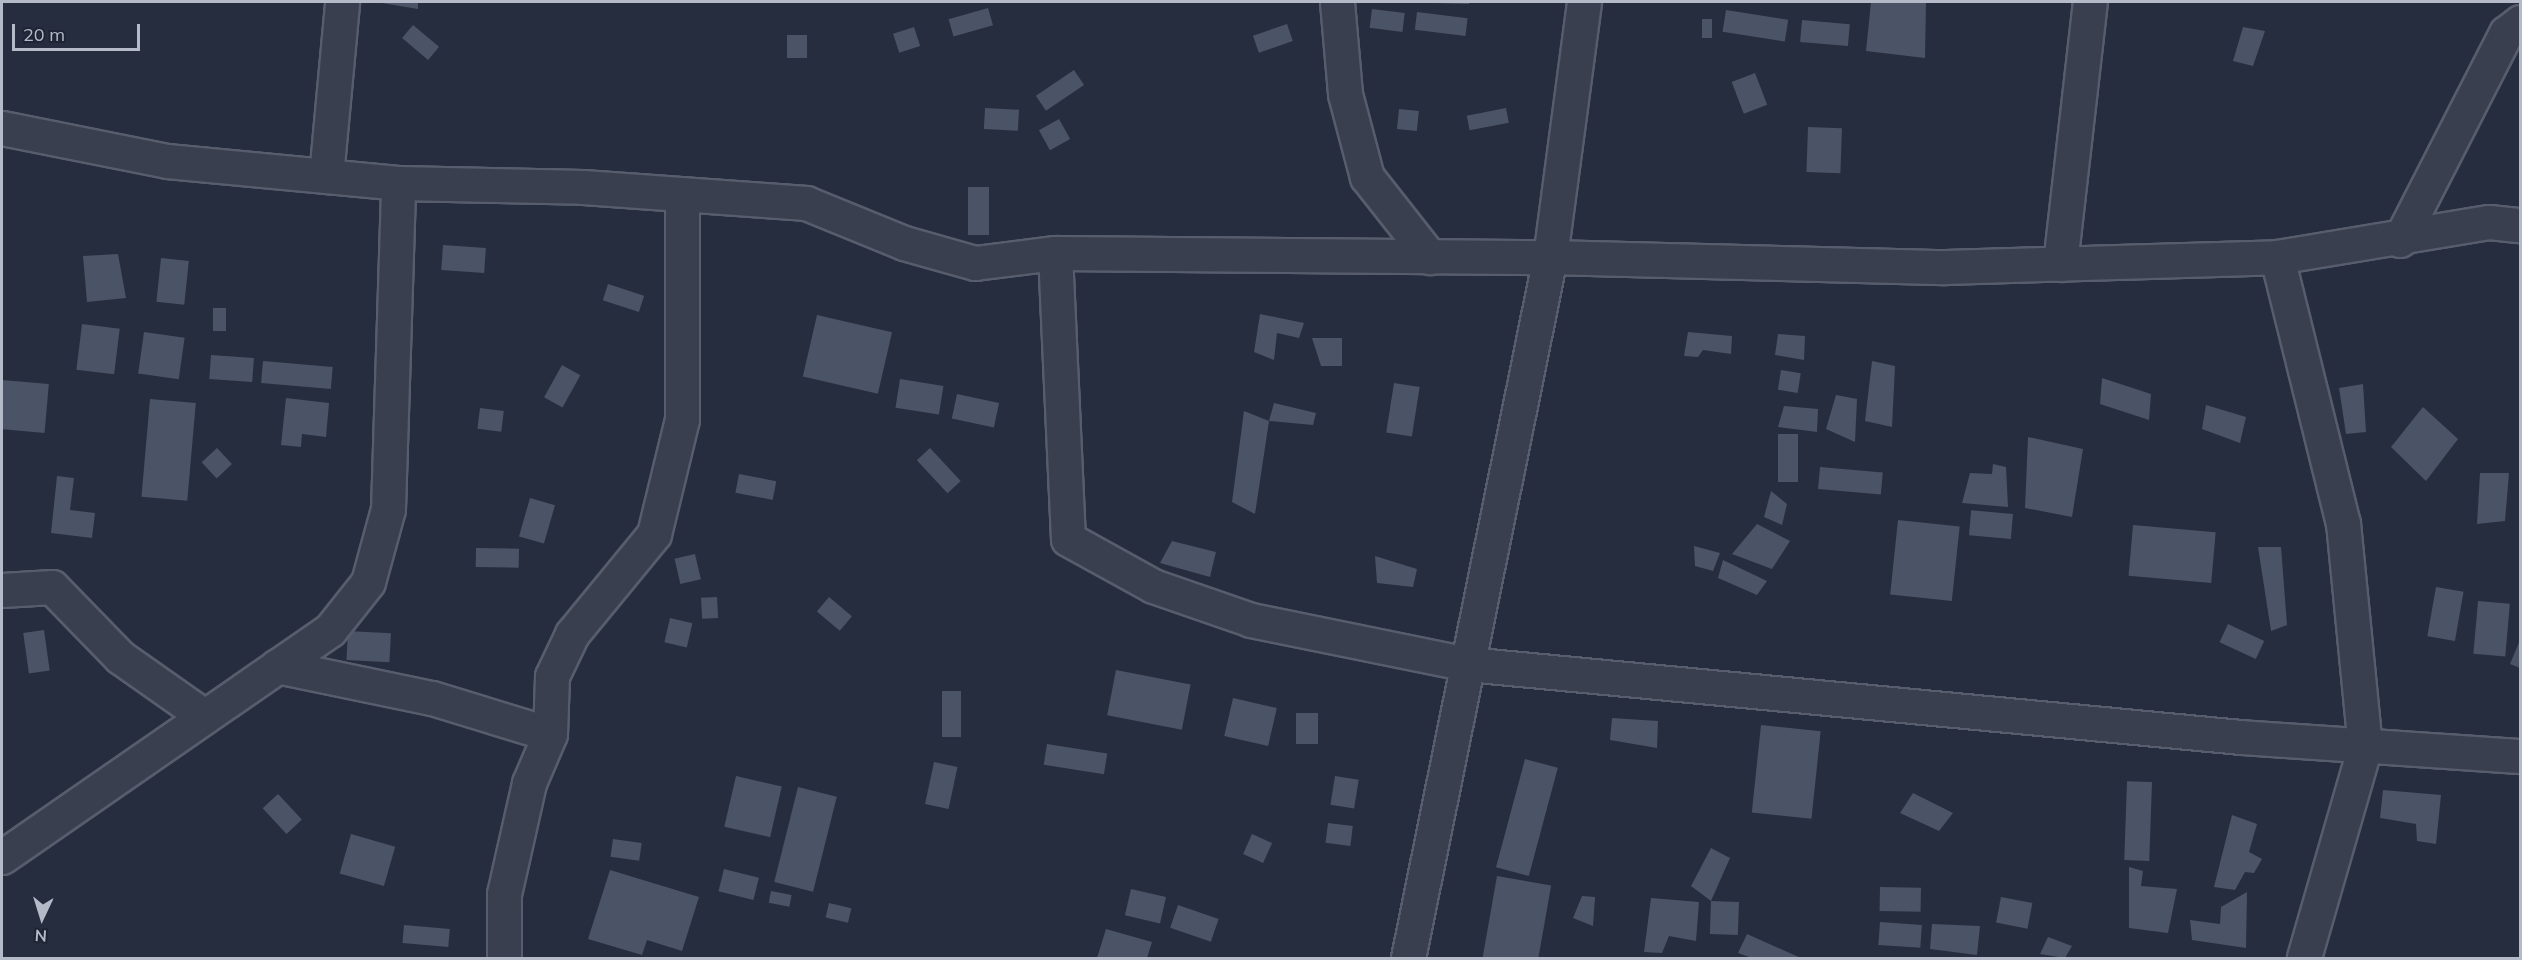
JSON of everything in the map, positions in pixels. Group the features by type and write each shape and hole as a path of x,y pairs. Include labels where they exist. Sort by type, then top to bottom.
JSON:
{"street":[{"path":"326,176 342,2"},
{"path":"1337,2 1345,94 1367,177 1430,257"},
{"path":"1408,958 1550,257 1584,2"},
{"path":"2060,264 2090,2"},
{"path":"2400,240 2506,33 2520,22"},
{"path":"2,128 166,161 399,183 682,194 806,203 904,243 975,263 1055,253 1550,257 1945,267 2277,257 2400,240 2489,222 2520,225"},
{"path":"2,857 330,630 368,582 388,509 399,183"},
{"path":"504,958 504,894 530,783 550,734 552,676 572,634 654,534 682,419 682,194"},
{"path":"1055,253 1068,539 1153,586 1251,620 1467,664 2365,746 2520,756"},
{"path":"2277,257 2343,523 2365,746 2304,958"},
{"path":"2,590 52,587 120,657 204,716"},
{"path":"277,666 432,698 550,734"}],"building":[{"path":"376,2 418,2 418,9"},
{"path":"1469,2 1469,4 1434,3"},
{"path":"1871,2 1926,2 1925,58 1866,51"},
{"path":"988,8 993,25 954,37 949,19"},
{"path":"1372,9 1405,13 1402,32 1370,28"},
{"path":"1726,10 1788,20 1785,42 1723,32"},
{"path":"1417,12 1468,18 1465,36 1415,30"},
{"path":"1702,19 1712,19 1712,38 1702,38"},
{"path":"1802,20 1850,24 1848,46 1800,42"},
{"path":"1287,24 1293,41 1259,53 1253,36"},
{"path":"413,25 439,47 428,60 402,38"},
{"path":"914,27 920,46 899,53 893,34"},
{"path":"2243,27 2265,31 2253,66 2233,61"},
{"path":"787,35 807,35 807,58 787,58"},
{"path":"1074,70 1084,85 1046,111 1036,96"},
{"path":"1755,73 1767,105 1744,114 1732,82"},
{"path":"985,108 1019,110 1018,131 984,129"},
{"path":"1506,108 1509,123 1470,130 1467,116"},
{"path":"1399,109 1419,111 1417,131 1397,129"},
{"path":"1059,119 1070,139 1050,150 1039,130"},
{"path":"1808,127 1842,128 1840,173 1806,172"},
{"path":"968,187 989,187 989,235 968,235"},
{"path":"443,245 486,248 484,273 441,270"},
{"path":"118,254 126,298 87,302 83,256"},
{"path":"161,258 189,261 184,305 156,302"},
{"path":"608,284 644,296 639,312 603,300"},
{"path":"213,308 226,308 226,331 213,331"},
{"path":"1260,314 1304,323 1299,338 1277,333 1274,360 1254,352"},
{"path":"817,315 892,332 878,394 803,376"},
{"path":"82,324 120,329 114,374 76,370"},
{"path":"144,332 185,338 179,379 138,374"},
{"path":"1688,332 1732,336 1731,354 1703,350 1698,357 1684,356"},
{"path":"1778,334 1805,336 1804,360 1775,355"},
{"path":"1312,338 1342,338 1342,366 1321,366"},
{"path":"211,355 254,358 252,382 209,379"},
{"path":"263,361 333,367 331,389 261,383"},
{"path":"1872,361 1895,366 1892,427 1865,421"},
{"path":"562,365 580,375 562,408 544,397"},
{"path":"1781,370 1801,373 1798,393 1778,390"},
{"path":"2102,378 2151,394 2149,420 2100,404"},
{"path":"900,379 943,386 939,415 895,408"},
{"path":"2,380 49,384 45,433 2,429"},
{"path":"1394,383 1420,387 1412,436 1386,432"},
{"path":"2363,384 2366,432 2346,434 2339,388"},
{"path":"957,394 999,403 994,427 952,418"},
{"path":"1836,395 1857,399 1855,442 1826,429"},
{"path":"286,398 329,403 326,437 302,434 301,447 281,445"},
{"path":"150,399 196,403 187,501 141,497"},
{"path":"1274,403 1316,413 1313,425 1269,421"},
{"path":"2206,405 2246,417 2240,443 2202,429"},
{"path":"1784,406 1818,409 1817,432 1778,427"},
{"path":"2423,407 2458,439 2426,481 2391,447"},
{"path":"480,408 504,411 501,432 477,429"},
{"path":"1244,411 1269,421 1255,514 1232,502"},
{"path":"1778,434 1798,434 1798,482 1778,482"},
{"path":"2028,437 2083,449 2072,517 2025,508"},
{"path":"217,448 232,464 217,478 202,462"},
{"path":"930,448 961,481 948,493 917,460"},
{"path":"1993,464 2006,467 2008,507 1962,503 1970,473 1992,474"},
{"path":"1820,467 1883,472 1881,494 1818,489"},
{"path":"2480,473 2509,473 2505,521 2477,524"},
{"path":"739,474 776,481 773,500 735,493"},
{"path":"57,476 74,478 70,510 95,513 92,538 51,533"},
{"path":"1771,491 1787,504 1782,525 1764,517"},
{"path":"530,498 555,505 544,544 519,536"},
{"path":"1971,510 2013,514 2011,539 1969,535"},
{"path":"1898,520 1960,526 1952,601 1890,595"},
{"path":"1757,524 1790,541 1772,569 1732,554"},
{"path":"2133,525 2216,532 2211,583 2129,576"},
{"path":"1172,541 1216,552 1210,577 1160,563"},
{"path":"1694,546 1720,553 1713,571 1695,566"},
{"path":"2258,547 2281,547 2287,625 2271,631"},
{"path":"476,548 519,549 519,568 476,567"},
{"path":"695,554 701,579 680,584 675,559"},
{"path":"1375,556 1417,569 1413,587 1377,583"},
{"path":"1723,560 1767,581 1757,595 1718,578"},
{"path":"2436,587 2464,592 2455,641 2427,636"},
{"path":"717,597 718,618 702,619 701,598"},
{"path":"829,597 852,616 840,631 817,612"},
{"path":"2478,601 2510,604 2505,657 2473,654"},
{"path":"670,618 692,623 687,648 664,642"},
{"path":"2228,624 2264,641 2256,659 2220,642"},
{"path":"44,630 50,671 29,674 23,633"},
{"path":"348,631 391,633 389,662 346,660"},
{"path":"2520,640 2520,668 2510,664"},
{"path":"1116,670 1191,685 1182,730 1107,715"},
{"path":"942,691 961,691 961,737 942,737"},
{"path":"1233,698 1277,708 1268,746 1224,736"},
{"path":"1296,713 1318,713 1318,744 1296,744"},
{"path":"1612,718 1658,721 1657,748 1610,740"},
{"path":"1761,725 1821,731 1811,819 1752,813"},
{"path":"1047,744 1107,754 1104,774 1044,765"},
{"path":"1525,759 1558,768 1529,876 1496,867"},
{"path":"934,762 957,767 949,809 925,804"},
{"path":"736,776 782,787 770,837 724,827"},
{"path":"1335,776 1359,780 1354,808 1330,805"},
{"path":"2127,781 2152,782 2149,861 2124,860"},
{"path":"798,787 837,797 813,892 774,882"},
{"path":"2383,790 2441,795 2436,844 2417,841 2416,824 2380,818"},
{"path":"1913,793 1953,813 1939,831 1900,813"},
{"path":"278,794 302,820 287,834 263,808"},
{"path":"2232,815 2257,824 2249,852 2262,859 2254,873 2245,872 2235,890 2214,887"},
{"path":"1328,823 1353,826 1350,846 1326,843"},
{"path":"351,834 395,847 384,886 340,873"},
{"path":"1252,834 1272,843 1263,863 1243,854"},
{"path":"613,839 642,843 639,861 610,857"},
{"path":"1711,848 1730,858 1711,901 1691,886"},
{"path":"2129,867 2143,871 2141,886 2177,889 2168,933 2129,928"},
{"path":"724,869 759,878 753,900 718,891"},
{"path":"610,870 699,897 682,951 647,940 642,955 588,939"},
{"path":"1497,876 1551,886 1538,958 1483,958"},
{"path":"1880,887 1921,888 1921,912 1880,911"},
{"path":"1131,889 1166,897 1160,923 1125,915"},
{"path":"771,891 792,895 789,907 769,903"},
{"path":"2247,892 2246,948 2192,940 2190,920 2220,924 2221,907"},
{"path":"1582,896 1595,897 1593,926 1573,918"},
{"path":"2001,897 2032,903 2027,929 1996,923"},
{"path":"1651,898 1699,902 1696,941 1669,936 1662,953 1644,952"},
{"path":"1711,901 1739,902 1738,935 1710,934"},
{"path":"829,903 851,908 848,923 826,918"},
{"path":"1178,905 1219,919 1211,942 1170,928"},
{"path":"1880,922 1922,925 1920,948 1878,945"},
{"path":"1932,924 1980,926 1977,955 1930,949"},
{"path":"404,925 450,929 448,947 402,943"},
{"path":"1106,929 1152,942 1147,958 1097,958"},
{"path":"1747,934 1801,958 1752,958 1738,953"},
{"path":"2048,937 2072,946 2065,958 2040,954"}]}
